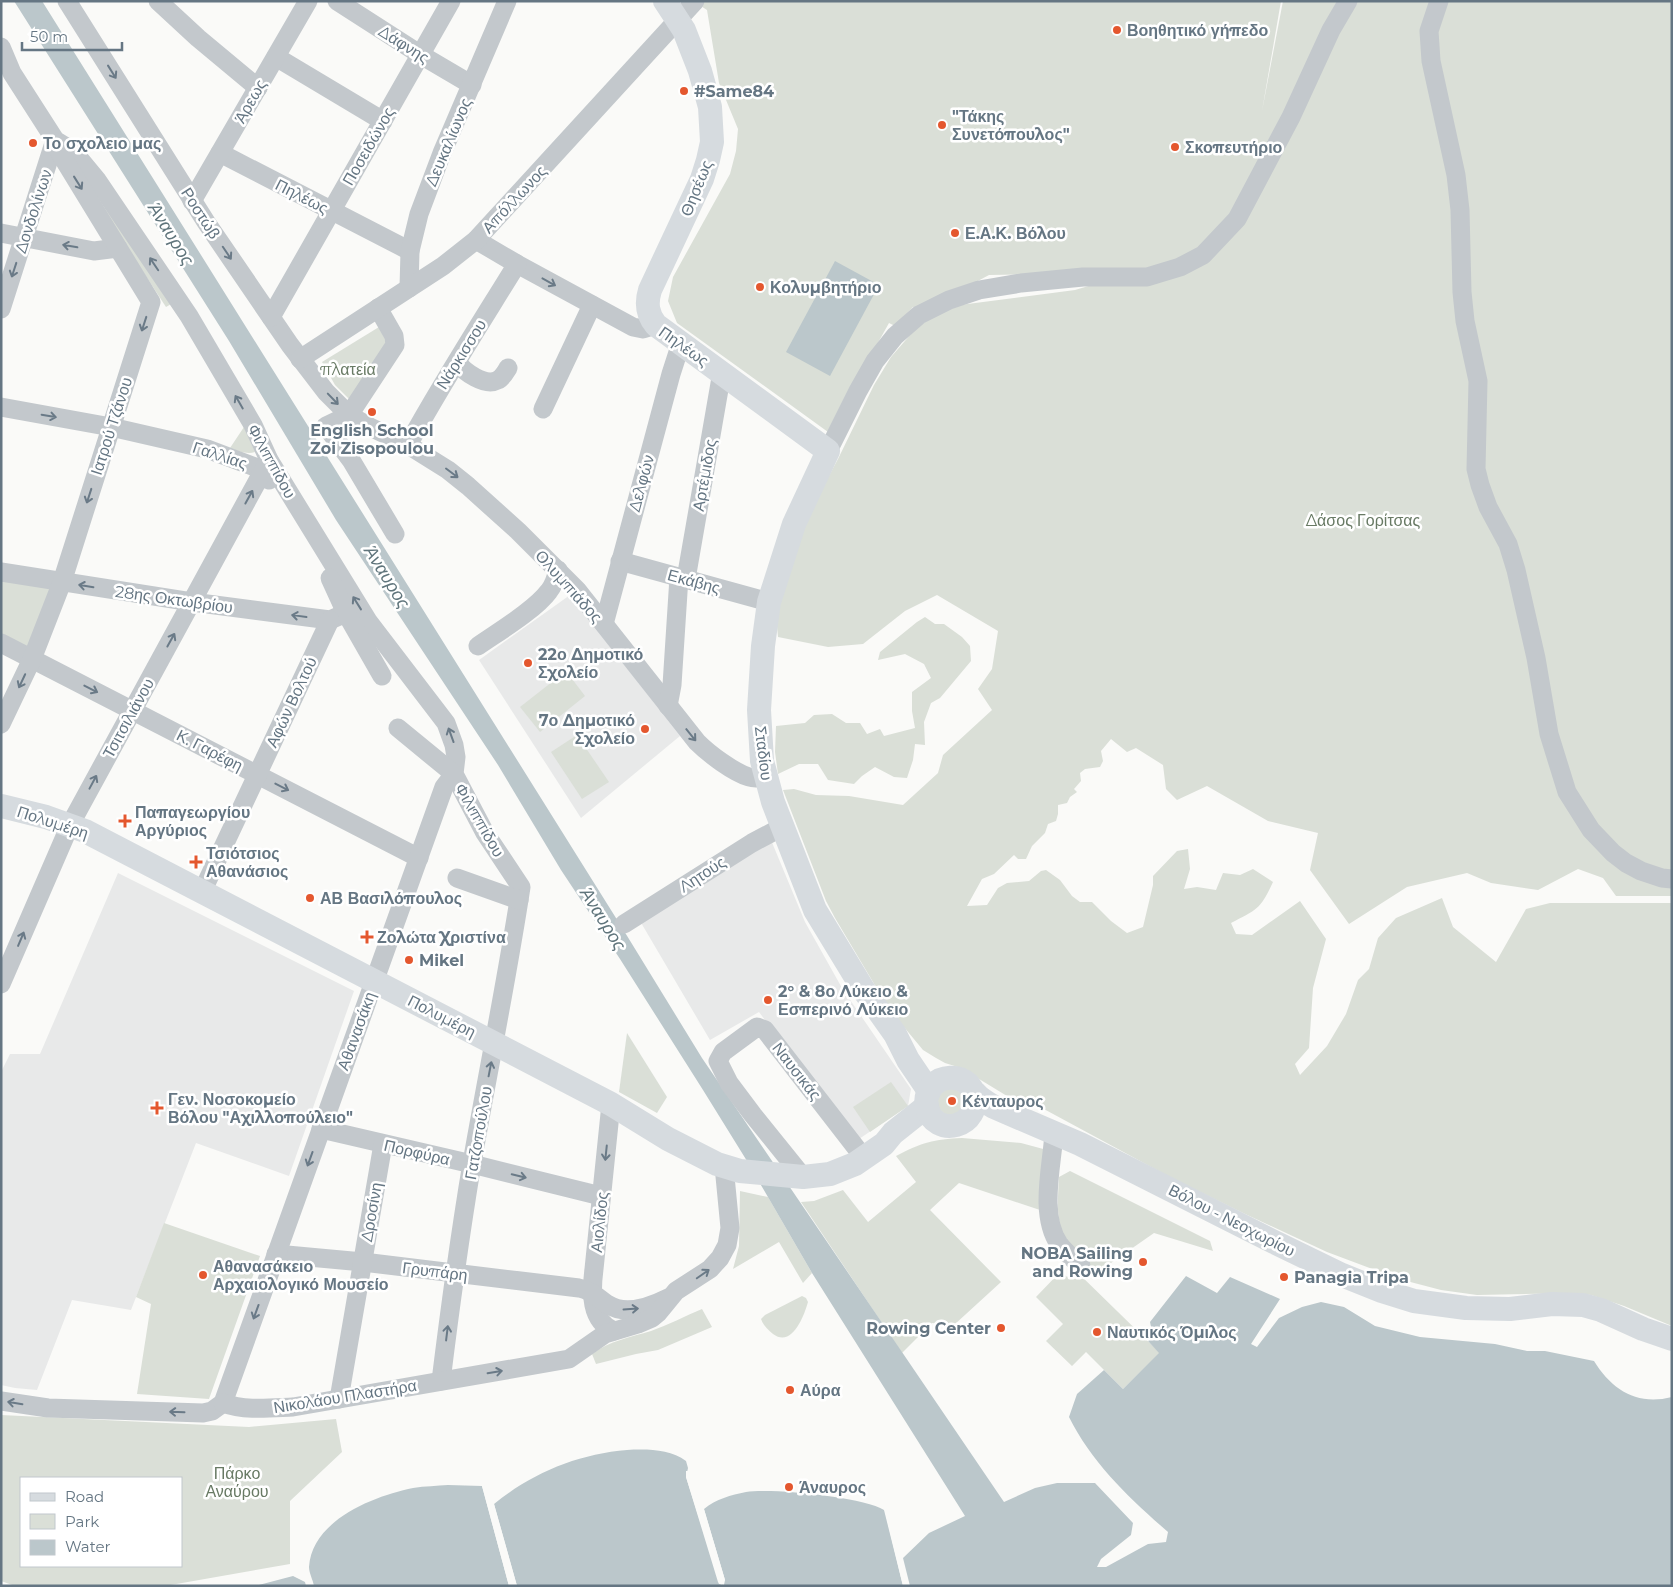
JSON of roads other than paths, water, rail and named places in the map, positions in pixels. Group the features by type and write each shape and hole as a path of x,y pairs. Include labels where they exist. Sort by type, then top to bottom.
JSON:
{"main road":[{"name":"Θησέως","path":"656,325 648,312 647,302 650,290 702,179 712,142 712,120 704,83 694,54 672,10"},
{"name":"Πηλέως","path":"656,325 828,451"},
{"name":"Σταδίου","path":"828,451 794,524 769,602 763,646 759,710 760,751 765,777 782,828 819,919 895,1034 908,1060 935,1099"},
{"name":"Πολυμέρη","path":"1,806 86,831 611,1104 668,1139 732,1168 800,1177 830,1174 864,1158 884,1144 892,1134 935,1099"},
{"path":"954,1078 964,1081 973,1092 975,1104 970,1117 963,1123 955,1126 946,1126 935,1099 954,1078"},
{"name":"Βόλου - Νεοχωρίου","path":"973,1092 994,1107 1096,1152 1342,1275 1382,1291 1414,1301 1466,1308 1510,1309 1563,1304 1584,1305 1672,1339"},
{"path":"970,1117 1000,1123 1029,1123"}],"street":[{"path":"158,1 198,38 258,88"},
{"name":"Άρεως","path":"192,201 308,1"},
{"name":"Δάφνης","path":"337,1 420,55 472,85"},
{"name":"Ποσειδώνος","path":"271,317 451,1"},
{"name":"Δευκαλίωνος","path":"409,288 410,251 418,214 507,1"},
{"name":"Απόλλωνος","path":"300,359 443,266 476,240 672,10 695,1"},
{"path":"828,451 875,360 895,336 919,315 949,300 979,290 1083,276 1147,277 1180,267 1203,255 1237,219 1291,117 1331,30 1348,1"},
{"path":"1439,1 1429,31 1431,61 1456,175 1460,210 1462,292 1465,321 1478,382 1476,469 1480,485 1488,507 1508,544 1516,570 1536,658 1549,734 1567,792 1591,830 1613,853 1640,871 1672,879"},
{"name":"Ροστώβ","path":"75,4 192,201 300,359 326,392 349,415"},
{"name":"Φιλιππίδου","path":"1,47 6,72 55,140 72,150 97,180 173,292 253,425 266,465 368,621 446,723 456,757 454,774 520,893"},
{"path":"276,57 383,121"},
{"name":"Δονδολίνων","path":"1,309 55,140"},
{"name":"Ιατρού Τζάνου","path":"1,724 32,659 62,582 151,302 63,158 55,140"},
{"name":"Πηλέως","path":"220,153 410,251"},
{"path":"1,233 94,250 118,248"},
{"name":"Πηλέως","path":"476,240 633,327 644,329 656,325"},
{"name":"Νάρκισσου","path":"408,445 435,395 517,264"},
{"path":"543,409 592,305"},
{"path":"378,308 394,336 394,345 349,415 326,426 351,460 395,534"},
{"name":"Δελφών","path":"604,624 671,374 681,344"},
{"path":"457,362 470,374 488,382 496,381 504,376 508,368"},
{"name":"Αρτέμιδος","path":"668,706 672,685 683,578 722,372"},
{"name":"Γαλλίας","path":"1,407 111,427 266,465 291,517 325,568 338,616 382,676"},
{"name":"Ολυμπιάδος","path":"349,415 408,445 448,470 468,486 558,570 705,750 750,778 765,777"},
{"name":"Τσιτσιλιάνου","path":"3,976 70,825 266,465"},
{"name":"Εκάβης","path":"620,562 769,602"},
{"path":"478,646 536,605 549,592 556,580 558,570"},
{"name":"28ης Οκτωβρίου","path":"1,572 192,602 338,616"},
{"name":"Αφών Βολτού","path":"202,892 257,774 338,616"},
{"name":"Κ. Γαρέφη","path":"1,643 420,858"},
{"path":"398,728 454,774"},
{"name":"Αθανασάκη","path":"223,1403 444,787 454,774"},
{"name":"Λητούς","path":"624,924 752,842 782,828"},
{"path":"457,878 520,893"},
{"name":"Γατζοπούλου","path":"441,1381 472,1164 495,1043 520,893"},
{"name":"Ναυσικάς","path":"800,1177 729,1082 720,1066 718,1057 722,1052 754,1029 763,1028 864,1158"},
{"name":"Αιολίδος","path":"611,1104 593,1275 593,1293 595,1310 599,1320 604,1326 614,1331"},
{"name":"Πορφύρα","path":"321,1129 601,1196"},
{"path":"1054,1133 1048,1196 1049,1216 1058,1244 1081,1266"},
{"name":"Δροσίνη","path":"339,1399 383,1144"},
{"name":"Νικολάου Πλαστήρα","path":"223,1403 233,1407 248,1408 284,1407 569,1358 597,1339 652,1318 676,1291 710,1269 724,1252 729,1237 732,1168"},
{"name":"Γρυπάρη","path":"276,1254 362,1262 579,1288 593,1293"},
{"name":"Νικολάου Πλαστήρα","path":"593,1293 608,1305 621,1309 647,1306 671,1296"},
{"path":"1,1400 48,1408 203,1413 212,1411 223,1403"}],"water":[{"path":"14,1 42,1 702,1058 1004,1502 1035,1488 1057,1483 1095,1483 1133,1523 1131,1535 1101,1559 1097,1567 1106,1567 1148,1544 1166,1542 1168,1532 1139,1506 1100,1465 1078,1434 1069,1417 1077,1394 1104,1370 1123,1389 1159,1353 1148,1341 1153,1336 1150,1322 1186,1276 1217,1293 1230,1277 1280,1299 1251,1344 1257,1347 1279,1318 1302,1307 1321,1302 1344,1307 1375,1326 1420,1337 1495,1344 1527,1351 1545,1351 1594,1361 1617,1388 1627,1393 1648,1399 1672,1397 1672,1586 910,1586 903,1558 929,1533 965,1516 812,1273 703,1090 561,870 498,765 336,520 229,341"},
{"path":"835,261 879,285 830,376 786,352"},
{"path":"627,1450 666,1452 686,1461 688,1468 686,1477 720,1584 722,1585 725,1580 704,1509 729,1496 746,1492 776,1491 858,1501 884,1510 903,1586 517,1586 494,1504 524,1483 556,1467 591,1456"},
{"path":"448,1485 482,1486 509,1586 314,1586 309,1567 313,1550 321,1536 333,1523 364,1504 381,1497 413,1488"},
{"path":"293,1576 305,1582 306,1586 255,1586"}],"place":[{"name":"Βοηθητικό γήπεδο","path":"1117,30"},
{"name":"#Same84","path":"684,91"},
{"name":"\"Τάκης Συνετόπουλος\"","path":"942,125"},
{"name":"Το σχολειο μας","path":"33,143"},
{"name":"Σκοπευτήριο","path":"1175,147"},
{"name":"Ε.Α.Κ. Βόλου","path":"955,233"},
{"name":"Κολυμβητήριο","path":"760,287"},
{"name":"English School Zoi Zisopoulou","path":"372,412"},
{"name":"22ο Δημοτικό Σχολείο","path":"528,663"},
{"name":"7ο Δημοτικό Σχολείο","path":"645,729"},
{"name":"Παπαγεωργίου Αργύριος","path":"125,821"},
{"name":"Τσιότσιος Αθανάσιος","path":"196,862"},
{"name":"ΑΒ Βασιλόπουλος","path":"310,898"},
{"name":"Ζολώτα Χριστίνα","path":"367,937"},
{"name":"Mikel","path":"409,960"},
{"name":"2° & 8ο Λύκειο & Εσπερινό Λύκειο","path":"768,1000"},
{"name":"Κένταυρος","path":"952,1101"},
{"name":"Γεν. Νοσοκομείο Βόλου \"Αχιλλοπούλειο\"","path":"157,1108"},
{"name":"NOBA Sailing and Rowing","path":"1143,1262"},
{"name":"Αθανασάκειο Αρχαιολογικό Μουσείο","path":"203,1275"},
{"name":"Panagia Tripa","path":"1284,1277"},
{"name":"Rowing Center","path":"1001,1328"},
{"name":"Ναυτικός Όμιλος","path":"1097,1332"},
{"name":"Αύρα","path":"790,1390"},
{"name":"Άναυρος","path":"789,1487"}],"park label":[{"name":"πλατεία","path":"348,369"},
{"name":"Δάσος Γορίτσας","path":"1363,520"},
{"name":"Πάρκο Αναύρου","path":"237,1482"}]}
